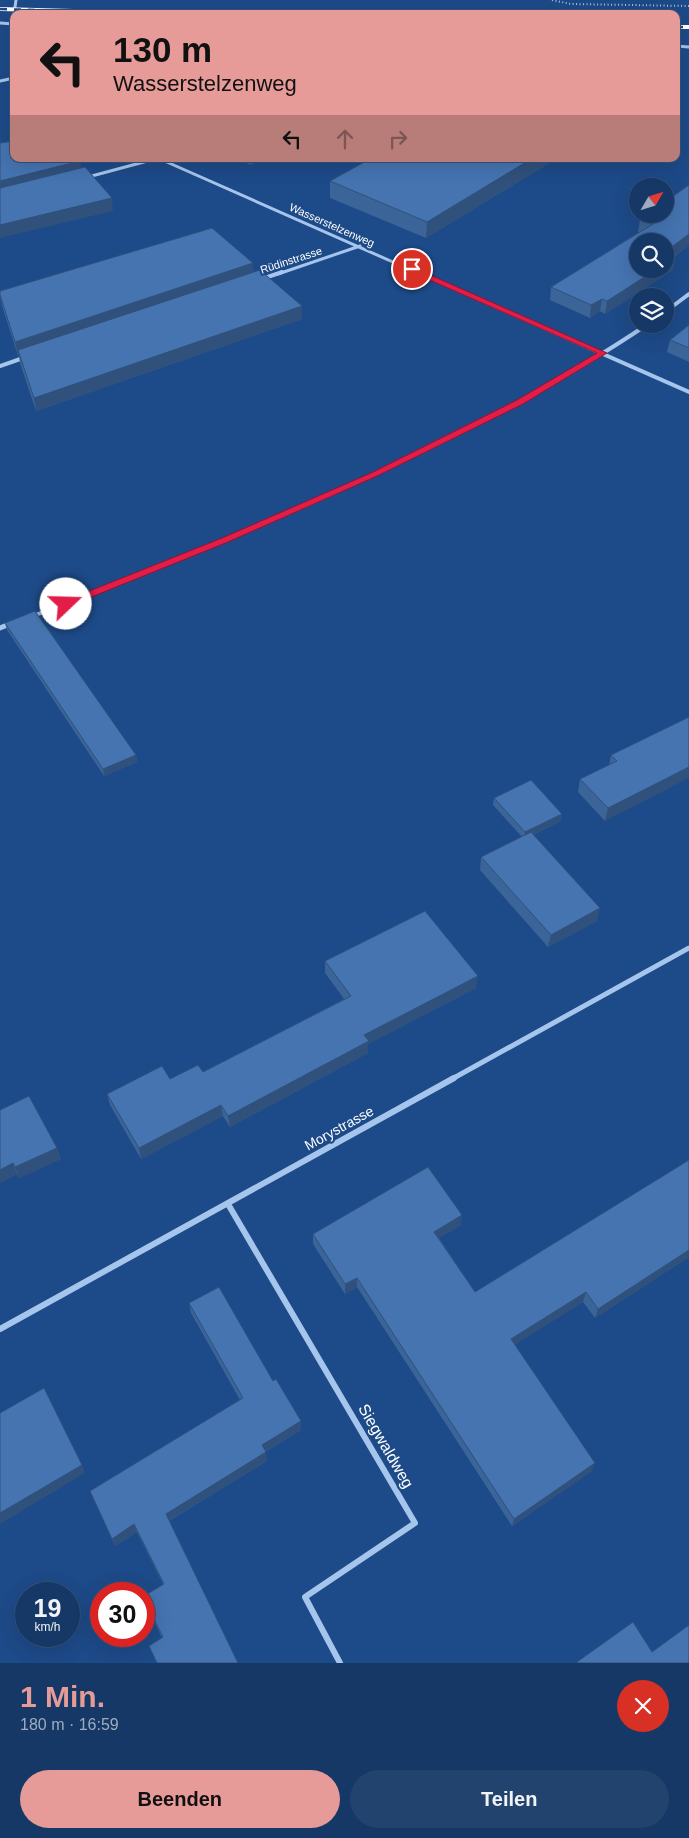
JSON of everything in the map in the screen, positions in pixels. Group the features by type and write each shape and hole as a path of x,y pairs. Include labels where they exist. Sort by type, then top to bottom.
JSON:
{"street":[{"path":"82,178 143,162"},
{"name":"Wasserstelzenweg","path":"167,162 689,392"},
{"name":"Rüdinstrasse","path":"252,282 360,246"},
{"path":"674,305 689,294"},
{"path":"28,618 225,540 374,474 520,402 634,333"},
{"path":"0,366 28,356"},
{"path":"0,628 18,622"},
{"name":"Morystrasse","path":"0,1329 689,948"},
{"name":"Siegwaldweg","path":"228,1204 415,1523 305,1597 340,1663"}],"path":[{"path":"552,0 570,4 688,5"},
{"path":"611,0 619,5"}],"building":[{"path":"10,142 10,162 76,162 0,181 0,143"},
{"path":"365,162 526,162 427,222 330,181"},
{"path":"85,167 112,198 0,225 0,188"},
{"path":"689,185 689,234 674,245 674,233 638,233 653,224 650,223 674,223 674,196"},
{"path":"212,228 253,263 15,342 0,291"},
{"path":"629,239 629,278 643,278 607,301 602,299 591,305 551,287"},
{"path":"260,270 302,306 34,398 18,350"},
{"path":"689,325 689,348 670,340"},
{"path":"35,611 136,755 103,769 5,623"},
{"path":"689,717 689,767 608,808 580,779 617,761 611,755"},
{"path":"531,780 562,814 525,832 494,798"},
{"path":"531,832 600,908 551,935 481,857"},
{"path":"425,911 478,976 364,1035 369,1041 228,1116 221,1105 139,1148 107,1094 162,1066 170,1079 198,1065 203,1072 351,996 325,961"},
{"path":"29,1096 57,1148 15,1167 13,1163 0,1170 0,1110"},
{"path":"689,1160 689,1250 598,1309 586,1292 511,1339 595,1463 514,1519 357,1278 345,1284 313,1234 428,1167 462,1215 434,1232 475,1292"},
{"path":"219,1287 273,1381 276,1379 301,1421 262,1445 266,1452 166,1514 238,1663 157,1663 149,1647 155,1647 155,1642 163,1637 155,1621 155,1589 164,1584 134,1524 112,1539 90,1491 243,1398 189,1303"},
{"path":"44,1388 82,1465 0,1513 0,1413"},
{"path":"633,1622 652,1652 689,1625 689,1663 577,1663 577,1662"}],"railway":[{"path":"0,9 36,10"},
{"path":"680,27 689,27"}],"route":[{"path":"66,604 225,540 374,474 520,402 603,353 412,269"}]}
